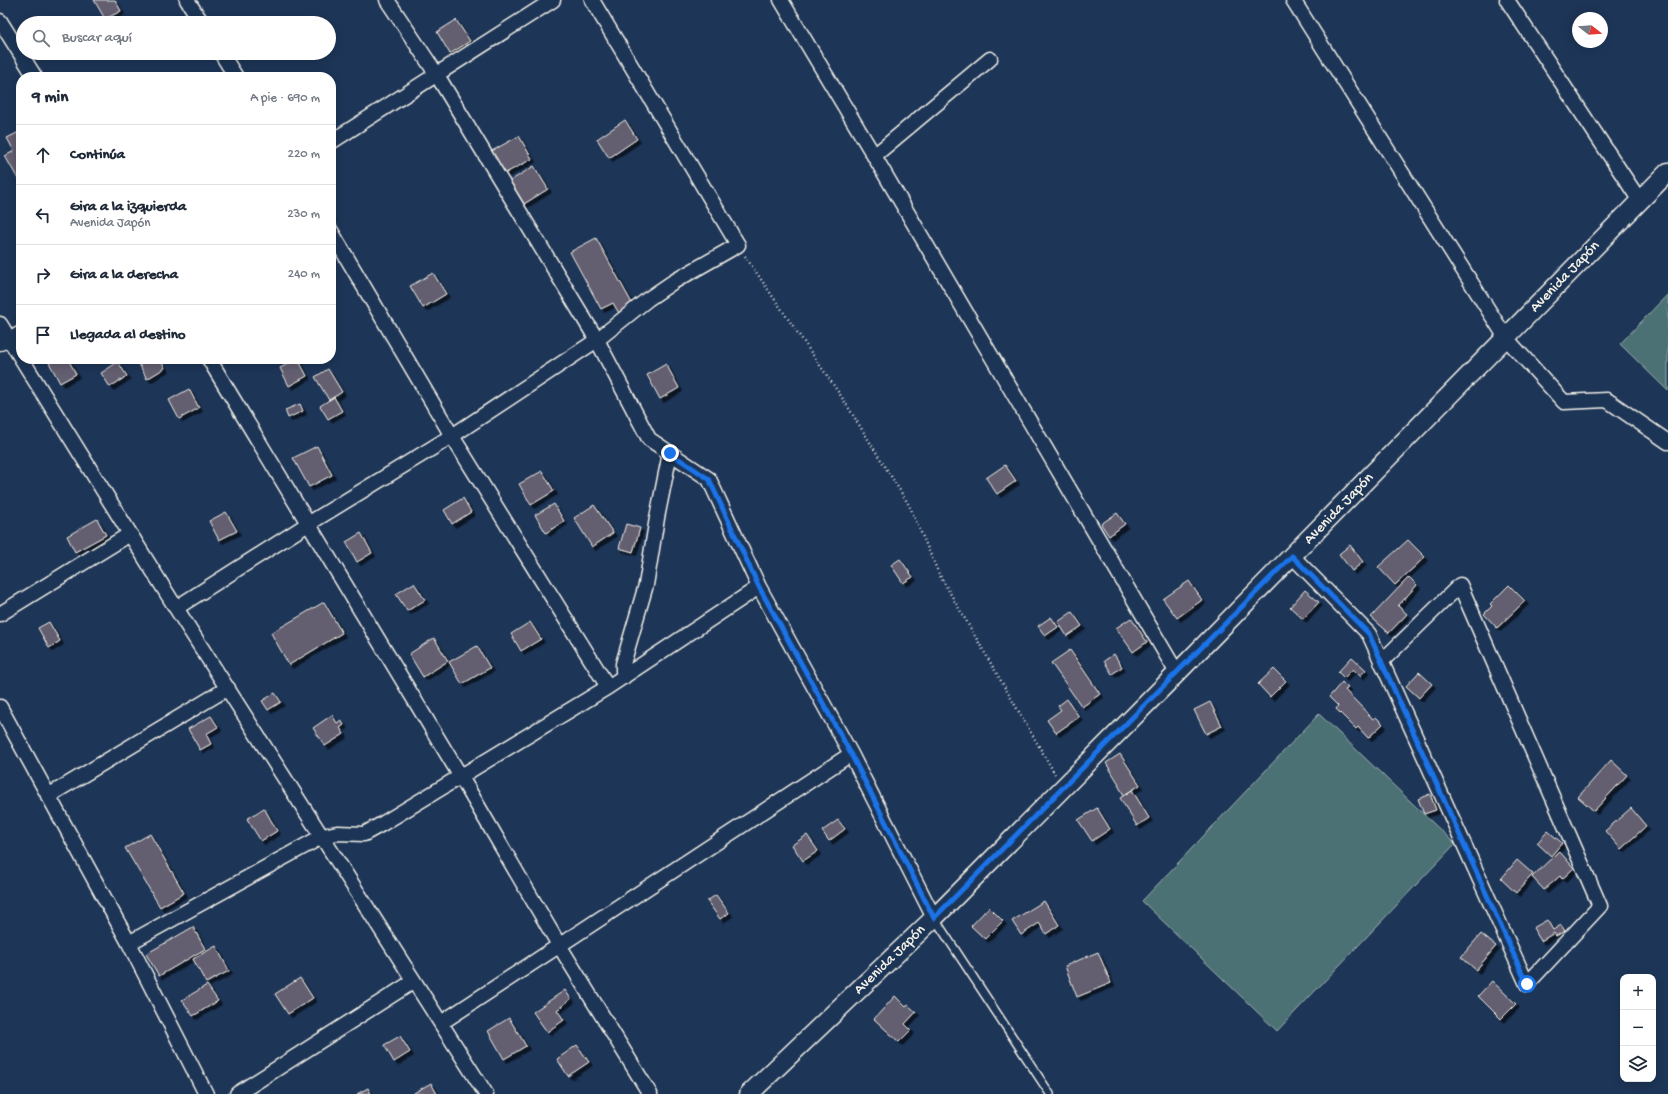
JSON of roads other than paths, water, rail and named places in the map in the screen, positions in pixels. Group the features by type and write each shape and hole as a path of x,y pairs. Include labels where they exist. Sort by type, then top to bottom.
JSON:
{"street":[{"path":"187,0 197,16"},
{"path":"387,0 437,75 597,340 649,439 709,479 759,587 851,754 934,918"},
{"path":"336,139 553,0"},
{"path":"176,608 308,524 452,436 597,340 648,299 673,282 738,246 592,0"},
{"path":"781,0 1177,673"},
{"path":"1292,0 1506,338 1564,402 1607,400 1668,442"},
{"path":"1507,0 1640,201"},
{"path":"0,21 16,47"},
{"path":"874,156 990,59"},
{"path":"24,60 32,72"},
{"path":"225,60 233,72"},
{"name":"Avenida Japón","path":"749,1094 934,918 1064,788 1668,172"},
{"path":"336,239 452,436 608,687"},
{"path":"0,324 16,349"},
{"path":"25,364 176,608 323,836 486,1094"},
{"path":"212,364 461,777 559,945 650,1094"},
{"path":"624,676 623,664 646,585 656,518 670,453"},
{"path":"0,614 130,534"},
{"path":"1292,556 1369,634 1527,984 1600,906 1460,585 1382,662"},
{"path":"129,944 323,836 336,833 364,834 461,777 608,687 759,587"},
{"path":"48,796 228,688"},
{"path":"0,707 129,944 206,1094"},
{"path":"441,1023 851,754"},
{"path":"237,1094 414,981"}],"lane":[{"path":"934,918 1050,1094"}]}
